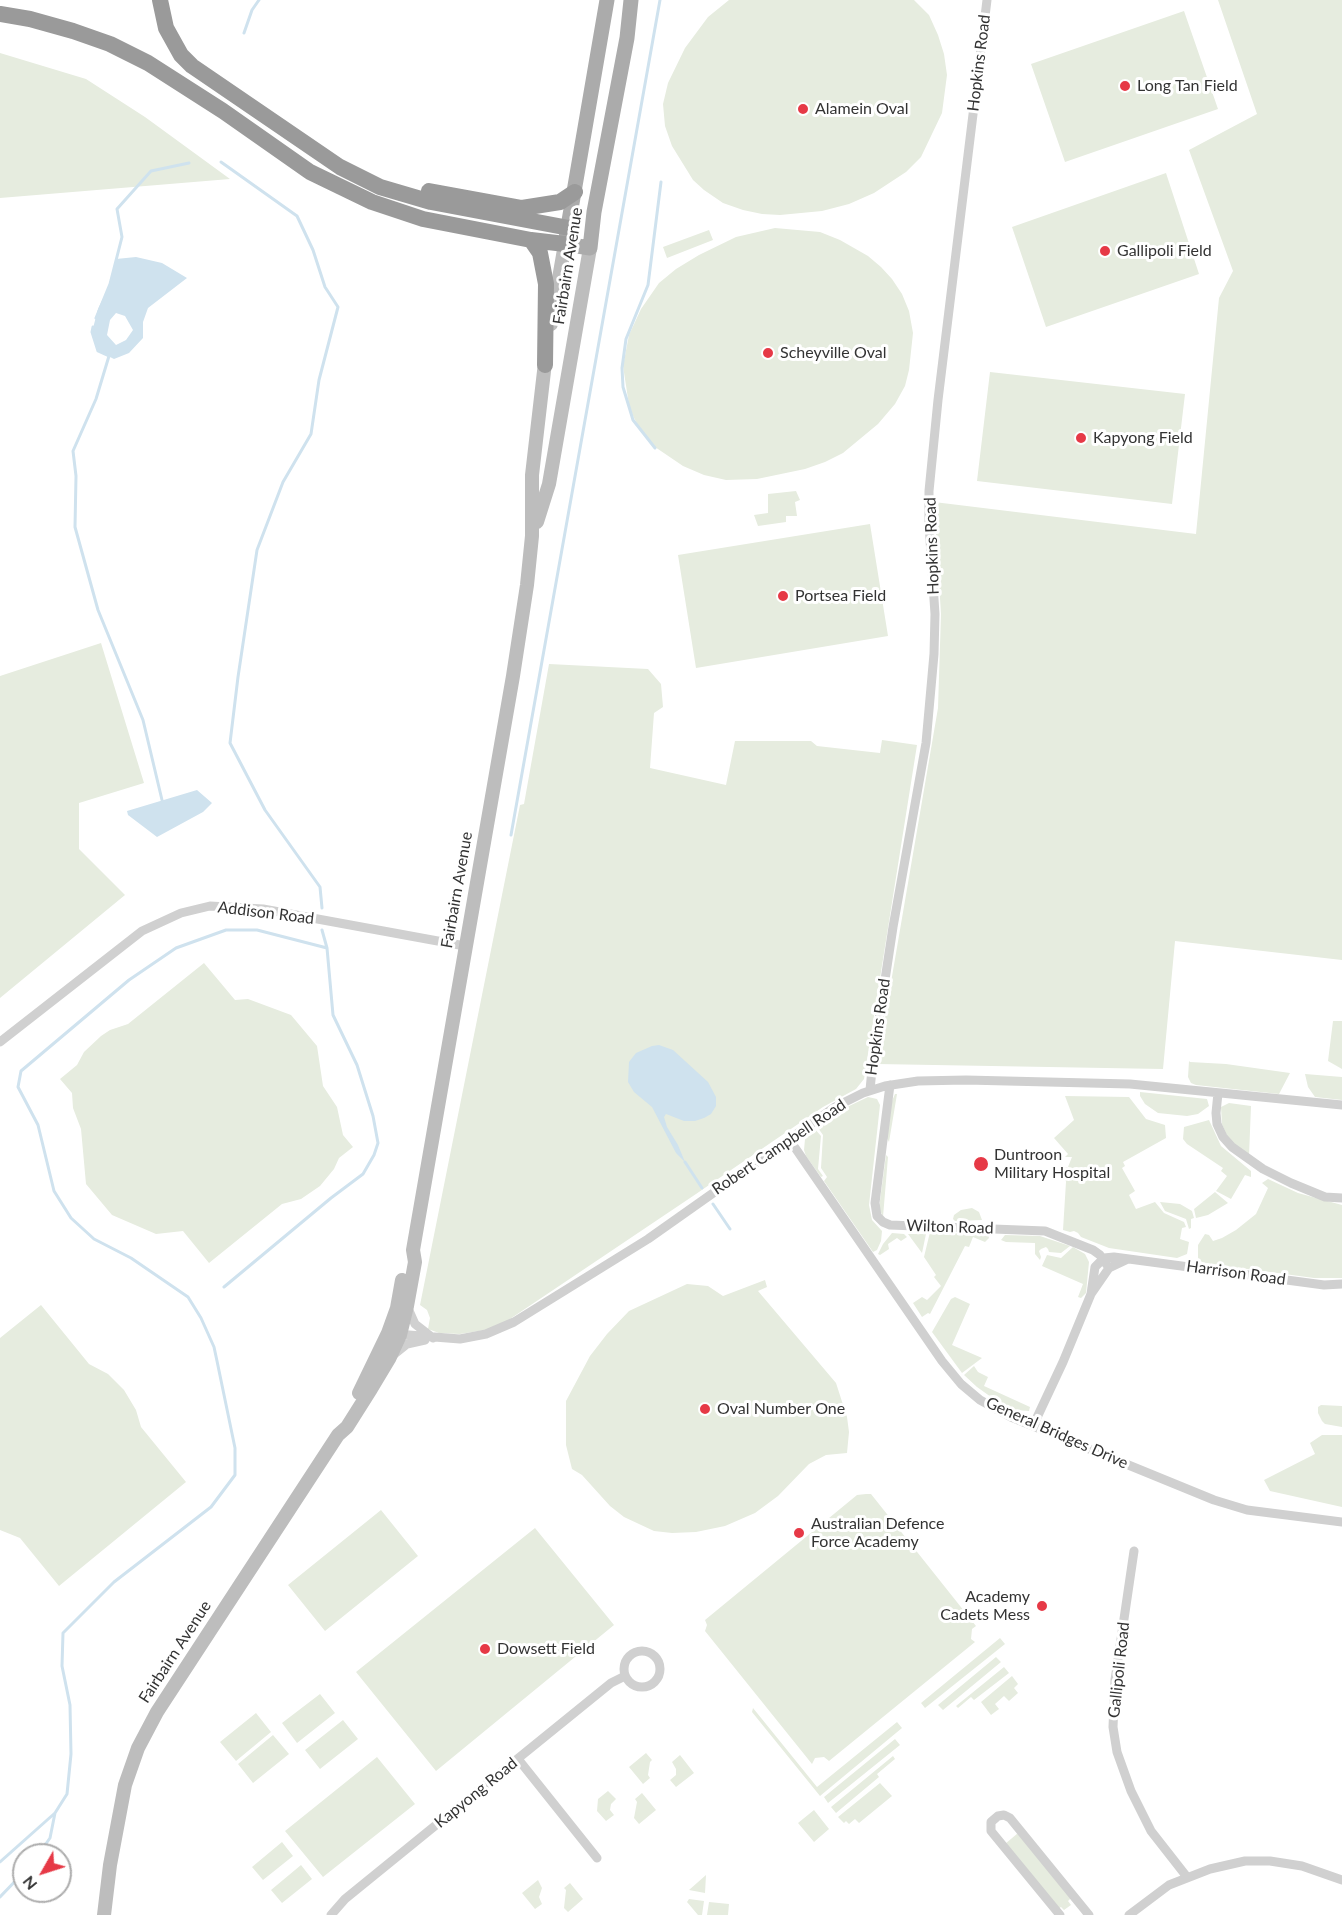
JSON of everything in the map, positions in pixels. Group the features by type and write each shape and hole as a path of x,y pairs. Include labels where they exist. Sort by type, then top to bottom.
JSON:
{"highway":[{"path":"160,0 170,35 192,66 318,154 354,175 380,187 431,202 567,236"},
{"path":"0,14 30,19 73,31 110,44 138,58 223,111 310,172 372,202 423,219 531,240 567,236"},
{"path":"380,187 427,190 522,208 560,202 575,192"},
{"path":"531,240 540,253 546,284 544,365"}],"main road":[{"name":"Fairbairn Avenue","path":"104,1915 110,1865 125,1785 138,1748 157,1712 338,1435 347,1427 389,1359 406,1260 412,1250 513,676 532,536 532,476 544,365 607,0"},
{"name":"Fairbairn Avenue","path":"532,536 549,484 591,232 627,38 631,0"},
{"path":"567,236 591,232"},
{"path":"567,236 590,248"},
{"name":"Fairbairn Avenue","path":"338,1435 342,1422 394,1334 407,1306 415,1262 412,1250"}],"street":[{"name":"Hopkins Road","path":"870,1090 893,927 926,743 935,624 928,525 929,491 987,0"},
{"name":"Addison Road","path":"0,1042 142,931 181,913 210,906 263,909 465,946"},
{"name":"Robert Campbell Road","path":"394,1334 460,1339 486,1334 514,1322 648,1239 835,1107 870,1090 890,1085 926,1081 1136,1084 1342,1105"},
{"name":"Wilton Road","path":"890,1085 875,1203 877,1216 883,1222 890,1225 1045,1231 1093,1250 1109,1268"},
{"path":"1218,1093 1217,1124 1223,1137 1232,1147 1263,1169 1291,1183 1325,1197 1342,1198"},
{"name":"General Bridges Drive","path":"789,1139 951,1373 968,1391 987,1404 1033,1426 1214,1500 1247,1510 1342,1522"},
{"name":"Harrison Road","path":"1103,1259 1114,1257 1324,1285 1342,1284"},
{"path":"1091,1294 1093,1271 1098,1262 1103,1259"},
{"name":"Harrison Road","path":"1109,1268 1131,1259"},
{"path":"1033,1426 1091,1294 1109,1268"},
{"path":"407,1306 415,1324 433,1338"},
{"name":"Robert Campbell Road","path":"389,1359 407,1344 433,1338"},
{"name":"Gallipoli Road","path":"1134,1551 1115,1680 1113,1727 1117,1752 1131,1791 1150,1831 1187,1877"},
{"name":"Kapyong Road","path":"332,1915 345,1899 611,1683 625,1676"},
{"path":"518,1759 597,1858"},
{"path":"1060,1915 991,1831 991,1822 998,1816 1004,1815 1010,1818 1089,1915"},
{"path":"1129,1915 1165,1887 1219,1866 1245,1861 1270,1861 1302,1866 1342,1880"}],"shaded area":[{"name":"Alamein Oval","path":"729,0 914,0 929,15 938,35 947,75 942,113 921,157 906,172 874,193 849,204 822,211 780,215 762,214 723,203 704,190 693,180 672,146 665,126 663,104 668,83 685,48 708,17"},
{"path":"1218,0 1342,0 1342,960 1175,941 1163,1069 877,1064 938,708 941,614 934,502 1196,534 1219,298 1233,271 1189,150 1257,114"},
{"name":"Long Tan Field","path":"1184,11 1218,109 1065,162 1031,64"},
{"path":"0,53 86,79 145,117 230,179 0,198"},
{"name":"Gallipoli Field","path":"1166,173 1199,274 1046,327 1012,227"},
{"name":"Scheyville Oval","path":"775,228 820,232 840,240 868,256 892,279 909,311 913,333 905,386 895,404 878,424 843,453 825,462 805,469 757,479 726,480 704,475 683,466 655,447 643,434 634,418 629,405 623,366 629,335 641,309 659,283 676,269 736,237"},
{"path":"709,230 713,240 667,258 663,247"},
{"name":"Kapyong Field","path":"990,372 1185,394 1172,504 977,481"},
{"path":"796,491 800,500 795,502 797,516 786,516 786,522 758,526 754,515 768,513 768,494"},
{"name":"Portsea Field","path":"870,524 888,636 696,668 678,555"},
{"path":"101,643 144,783 79,803 79,849 125,895 0,998 0,676"},
{"path":"549,664 648,669 661,684 663,707 654,713 650,768 726,785 735,741 811,741 817,746 880,753 882,740 917,745 864,1079 856,1089 823,1107 507,1321 485,1330 460,1334 439,1333 428,1329 430,1318 427,1310 420,1305 520,805 524,804"},
{"path":"204,963 235,1000 248,999 291,1015 317,1046 323,1086 337,1107 343,1135 353,1147 339,1158 334,1169 320,1186 301,1199 282,1204 209,1263 183,1231 156,1234 112,1215 86,1184 81,1129 73,1108 72,1093 60,1079 77,1065 84,1052 101,1036 110,1030 128,1024"},
{"path":"1333,1021 1342,1021 1342,1069 1328,1061"},
{"path":"1189,1061 1290,1073 1279,1094 1196,1085 1191,1083 1188,1077"},
{"path":"1305,1074 1342,1077 1342,1100 1315,1097 1308,1087"},
{"path":"1140,1092 1207,1099 1209,1106 1198,1114 1187,1116 1158,1113 1145,1104"},
{"path":"895,1094 897,1094 889,1142 887,1138"},
{"path":"1065,1096 1129,1097 1146,1119 1165,1125 1166,1138 1123,1162 1125,1166 1122,1168 1135,1191 1129,1195 1136,1209 1155,1202 1164,1213 1184,1222 1186,1227 1182,1228 1180,1239 1189,1242 1187,1254 1177,1258 1109,1248 1081,1237 1074,1231 1063,1230 1066,1182 1065,1176 1060,1175 1063,1171 1062,1167 1068,1167 1072,1157 1065,1157 1068,1154 1054,1138 1074,1120"},
{"path":"868,1097 877,1099 880,1105 869,1205 872,1220 882,1231 881,1241 877,1250 873,1252 824,1181 827,1177 821,1168 823,1135 818,1128 819,1125 847,1107"},
{"path":"1229,1103 1251,1106 1249,1156 1227,1136 1222,1124 1221,1107"},
{"path":"1209,1120 1221,1146 1251,1171 1251,1177 1245,1175 1231,1199 1216,1191 1227,1176 1221,1171 1223,1168 1183,1139 1184,1127"},
{"path":"814,1128 821,1136 818,1169 823,1176 821,1177 804,1150 805,1139"},
{"path":"886,1155 888,1157 883,1217 879,1208"},
{"path":"1268,1179 1298,1193 1342,1205 1342,1278 1314,1278 1203,1263 1198,1258 1198,1245 1205,1234 1209,1235 1213,1241 1222,1238 1256,1214 1268,1188 1262,1183"},
{"path":"1215,1192 1228,1203 1208,1215 1196,1218 1194,1209"},
{"path":"1160,1202 1180,1204 1192,1211 1194,1218 1191,1219 1191,1228 1189,1229 1186,1219 1165,1211"},
{"path":"972,1208 979,1212 982,1220 955,1221 953,1219 954,1215 961,1210"},
{"path":"930,1232 988,1234 989,1238 985,1242 973,1237 969,1247 965,1246 930,1314 922,1317 913,1303 922,1297 927,1300 941,1286 924,1257"},
{"path":"892,1233 904,1234 907,1237 901,1241 897,1238 888,1244 889,1249 878,1254 883,1244"},
{"path":"908,1234 926,1234 922,1253"},
{"path":"1005,1235 1040,1236 1070,1246 1061,1253 1049,1252 1046,1247 1041,1249 1039,1251 1040,1260 1035,1254 1035,1243 1006,1242 1001,1240"},
{"path":"1073,1247 1085,1254 1089,1262 1086,1293 1081,1298 1078,1297 1083,1284 1042,1266 1047,1255 1061,1258"},
{"name":"Oval Number One","path":"765,1280 767,1287 758,1291 836,1383 847,1417 849,1432 847,1453 826,1455 809,1464 778,1496 755,1513 725,1526 696,1532 672,1533 654,1531 624,1517 610,1506 582,1475 572,1469 566,1445 566,1401 590,1356 629,1311 687,1284 708,1286 723,1296"},
{"path":"955,1297 970,1304 952,1345 982,1358 962,1373 932,1332 951,1299"},
{"path":"41,1305 89,1364 108,1374 124,1390 136,1410 141,1427 186,1482 59,1586 20,1538 0,1530 0,1338"},
{"path":"974,1366 978,1372 988,1377 984,1386 1030,1407 1029,1411 1016,1410 977,1387 964,1375"},
{"path":"1321,1405 1342,1406 1342,1427 1325,1424 1322,1421 1318,1413 1318,1407"},
{"path":"1322,1435 1342,1435 1342,1507 1270,1491 1264,1480 1315,1454 1310,1443"},
{"path":"871,1494 976,1626 972,1629 971,1639 975,1642 829,1761 824,1757 815,1758 812,1764 705,1631 707,1625 705,1620 857,1495"},
{"path":"381,1510 418,1556 325,1631 288,1585"},
{"name":"Dowsett Field","path":"535,1528 614,1625 436,1771 356,1672"},
{"path":"1000,1638 1005,1644 925,1708 921,1703"},
{"path":"996,1657 1001,1662 943,1710 938,1705"},
{"path":"1004,1667 1009,1673 974,1700 971,1697 958,1708 956,1706"},
{"path":"1012,1676 1018,1684 1014,1688 1018,1693 1009,1701 1004,1696 995,1704 999,1709 991,1715 981,1702"},
{"path":"320,1694 335,1713 297,1743 282,1723"},
{"path":"753,1708 817,1787 897,1722 902,1728 820,1796 752,1712"},
{"path":"256,1713 271,1732 236,1761 220,1742"},
{"path":"343,1720 358,1739 320,1769 305,1750"},
{"path":"273,1735 289,1754 253,1783 238,1764"},
{"path":"895,1739 900,1745 828,1803 824,1797"},
{"path":"646,1753 652,1760 648,1775 650,1778 643,1784 629,1767"},
{"path":"680,1755 694,1773 676,1787 670,1780 676,1775 672,1762"},
{"path":"893,1756 895,1759 877,1774 879,1777 836,1813 831,1807"},
{"path":"377,1757 415,1804 323,1877 285,1831"},
{"path":"880,1783 892,1796 859,1823 855,1819 849,1824 846,1821 844,1823 838,1817"},
{"path":"608,1791 616,1799 611,1804 610,1810 614,1815 606,1821 597,1811 598,1799"},
{"path":"642,1793 656,1810 639,1824 634,1818 637,1802 635,1799"},
{"path":"814,1810 829,1829 814,1842 798,1823"},
{"path":"1018,1833 1071,1898 1068,1901 1071,1905 1064,1910 1061,1907 1058,1909 1005,1844"},
{"path":"282,1842 293,1856 263,1880 252,1867"},
{"path":"301,1865 312,1879 282,1903 271,1890"},
{"path":"706,1875 705,1893 689,1890"},
{"path":"538,1880 542,1888 539,1897 542,1904 535,1909 522,1893"},
{"path":"570,1883 583,1899 568,1912 564,1908 566,1890 564,1888"},
{"path":"689,1899 704,1901 702,1915 698,1915 687,1902"},
{"path":"709,1902 729,1904 728,1915 707,1915"}],"water":[{"path":"136,257 162,263 187,278 148,308 143,322 143,338 129,353 114,359 98,351 92,332 98,309 110,284 116,259","holes":["116,313 125,316 133,330 126,340 116,345 107,335 110,320"]},
{"path":"197,790 212,803 203,812 157,837 128,815 127,811"},
{"path":"659,1045 673,1050 708,1082 716,1097 716,1106 711,1114 704,1118 684,1121 666,1114 664,1117 685,1162 676,1153 652,1107 634,1092 628,1082 629,1062 636,1053"}],"waterway":[{"path":"244,33 252,10 259,0"},
{"path":"511,835 660,0"},
{"path":"221,162 297,216 313,250 325,287 338,307 319,380 311,434 283,482 257,550 230,743 265,810 320,887 322,908"},
{"path":"96,318 110,284 122,237 117,209 151,171 189,163"},
{"path":"655,448 633,420 623,387 622,368 626,339 648,285 661,182"},
{"path":"93,327 92,332 98,351 109,356 96,399 73,451 76,476 75,527 98,610 143,720 162,800"},
{"path":"0,1862 55,1813 67,1794 71,1754 70,1705 62,1666 63,1633 114,1582 211,1507 235,1475 235,1448 214,1347 201,1318 188,1297 131,1258 94,1239 71,1218 54,1191 38,1125 18,1087 21,1071 129,980 176,948 226,930 257,930 327,948 333,1015 357,1065 373,1116 378,1143 363,1174 224,1287"},
{"path":"322,930 327,948"},
{"path":"685,1162 702,1188"},
{"path":"713,1204 730,1229"},
{"path":"46,1843 50,1838 55,1813"},
{"path":"0,1897 12,1884"}],"place":[{"name":"Long Tan Field","path":"1125,86"},
{"name":"Alamein Oval","path":"803,109"},
{"name":"Gallipoli Field","path":"1105,251"},
{"name":"Scheyville Oval","path":"768,353"},
{"name":"Kapyong Field","path":"1081,438"},
{"name":"Portsea Field","path":"783,596"},
{"name":"Duntroon Military Hospital","path":"981,1164"},
{"name":"Oval Number One","path":"705,1409"},
{"name":"Australian Defence Force Academy","path":"799,1533"},
{"name":"Academy Cadets Mess","path":"1042,1606"},
{"name":"Dowsett Field","path":"485,1649"}]}
